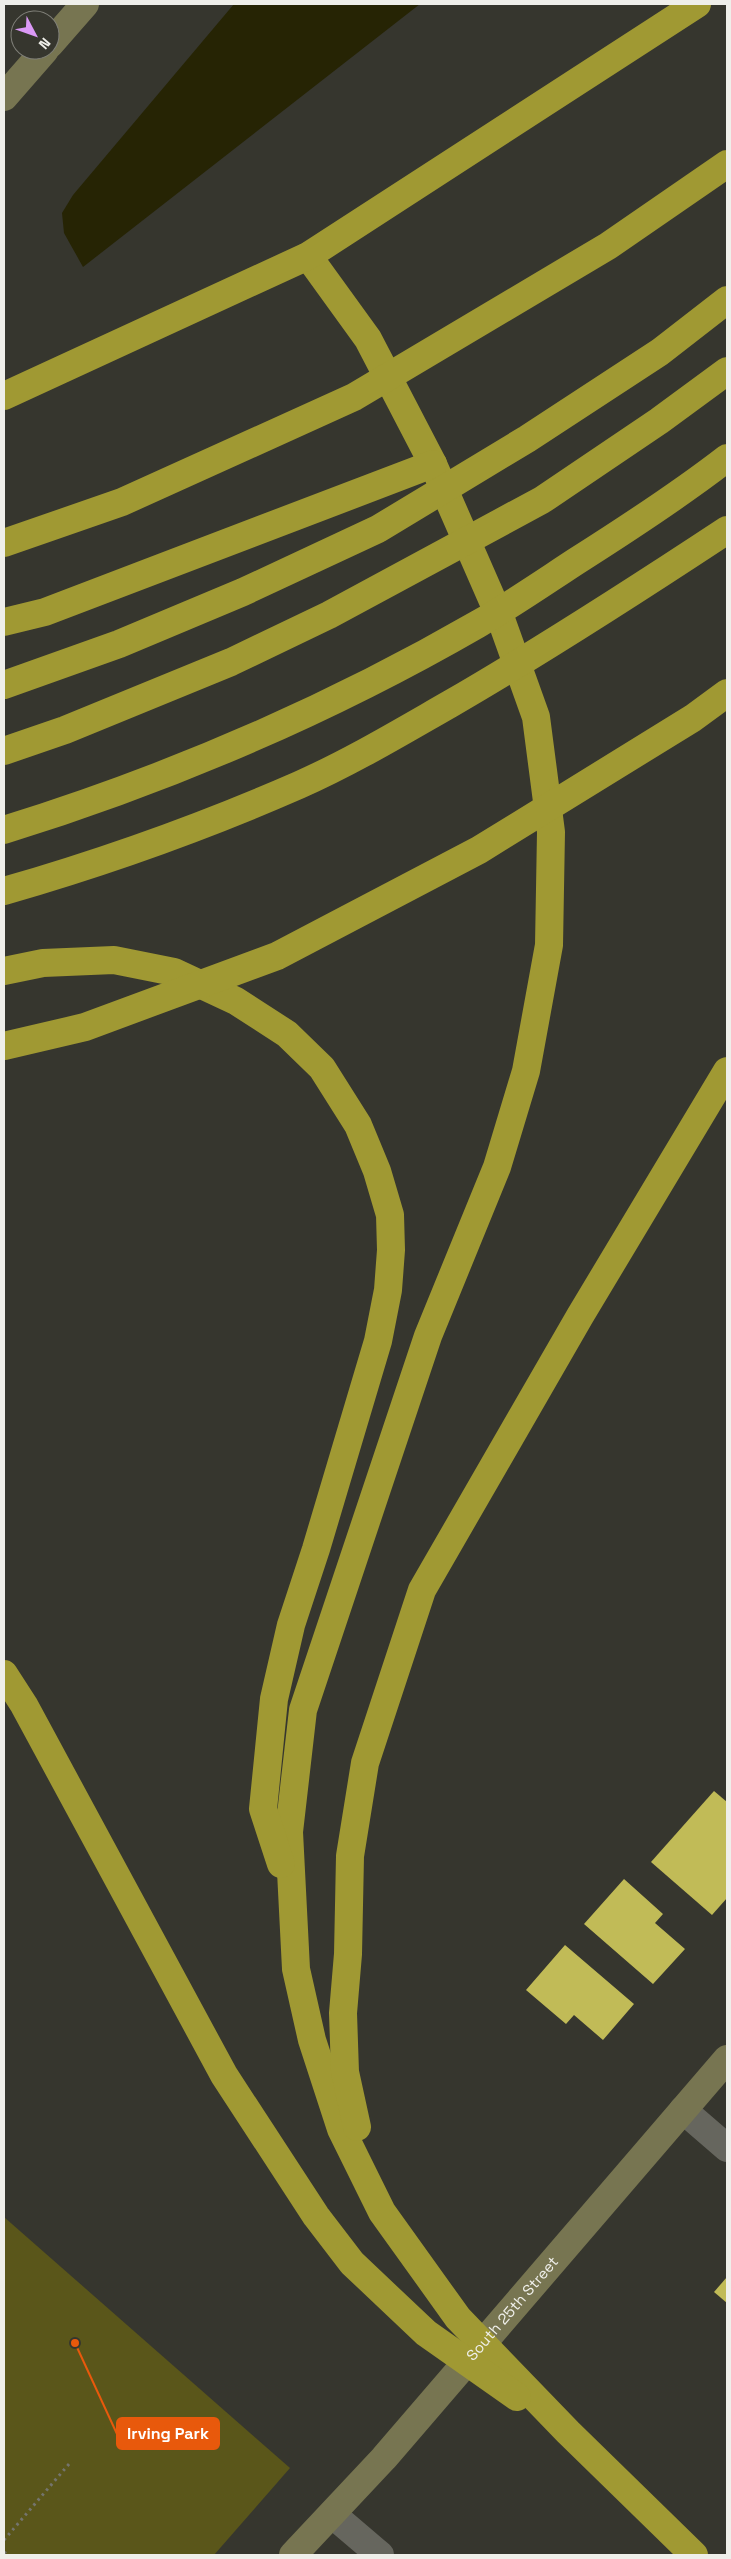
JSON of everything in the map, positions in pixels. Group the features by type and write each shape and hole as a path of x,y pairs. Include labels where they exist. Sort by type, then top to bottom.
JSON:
{"highway":[{"path":"4,396 308,256 697,4"},
{"path":"4,543 122,502 354,396 608,246 727,164"},
{"path":"308,256 368,338 433,464 502,622 536,717 551,832 549,945 526,1071 497,1167 428,1336 303,1710 289,1832 296,1969 312,2040 341,2129 382,2212 458,2318 568,2432 694,2555"},
{"path":"4,685 119,644 243,592 378,529 528,439 660,352 727,300"},
{"path":"4,751 65,730 231,662 330,615 542,500 659,421 727,370"},
{"path":"4,830 73,808 227,749 357,688 478,624 674,498 727,458"},
{"path":"4,622 45,612 433,464"},
{"path":"4,892 96,865 301,784 401,732 595,617 727,530"},
{"path":"4,1046 84,1027 277,956 479,850 693,718 727,692"},
{"path":"4,971 43,963 114,960 174,972 236,1000 287,1034 322,1068 358,1125 377,1171 390,1215 391,1250 388,1290 378,1341 316,1549 291,1625 274,1700 263,1809 291,1899"},
{"path":"382,2212 353,2114 344,2072 343,2013 348,1954 350,1856 365,1763 422,1590 580,1316 727,1071"},
{"path":"4,1674 24,1705 224,2075 316,2216 352,2263 426,2333 568,2432"}],"street":[{"path":"60,33 85,4"},
{"path":"4,97 36,60"},
{"name":"South 25th Street","path":"293,2555 333,2515 384,2458 727,2058"},
{"path":"683,2110 727,2148"},
{"path":"333,2515 380,2555"}],"path":[{"path":"4,2540 69,2464"},
{"path":"4,2552 8,2555"}],"shaded area":[{"path":"234,4 420,4 83,267 64,233 62,213 73,195"},
{"path":"4,2217 290,2468 214,2555 4,2555"}],"building":[{"path":"714,1791 727,1802 727,1898 712,1915 651,1862"},
{"path":"624,1879 663,1914 655,1923 685,1949 653,1984 584,1924"},
{"path":"565,1945 634,2004 603,2040 574,2015 566,2024 526,1990"},
{"path":"727,2277 727,2303 714,2292"}],"place":[{"name":"Irving Park","path":"75,2343"}]}
